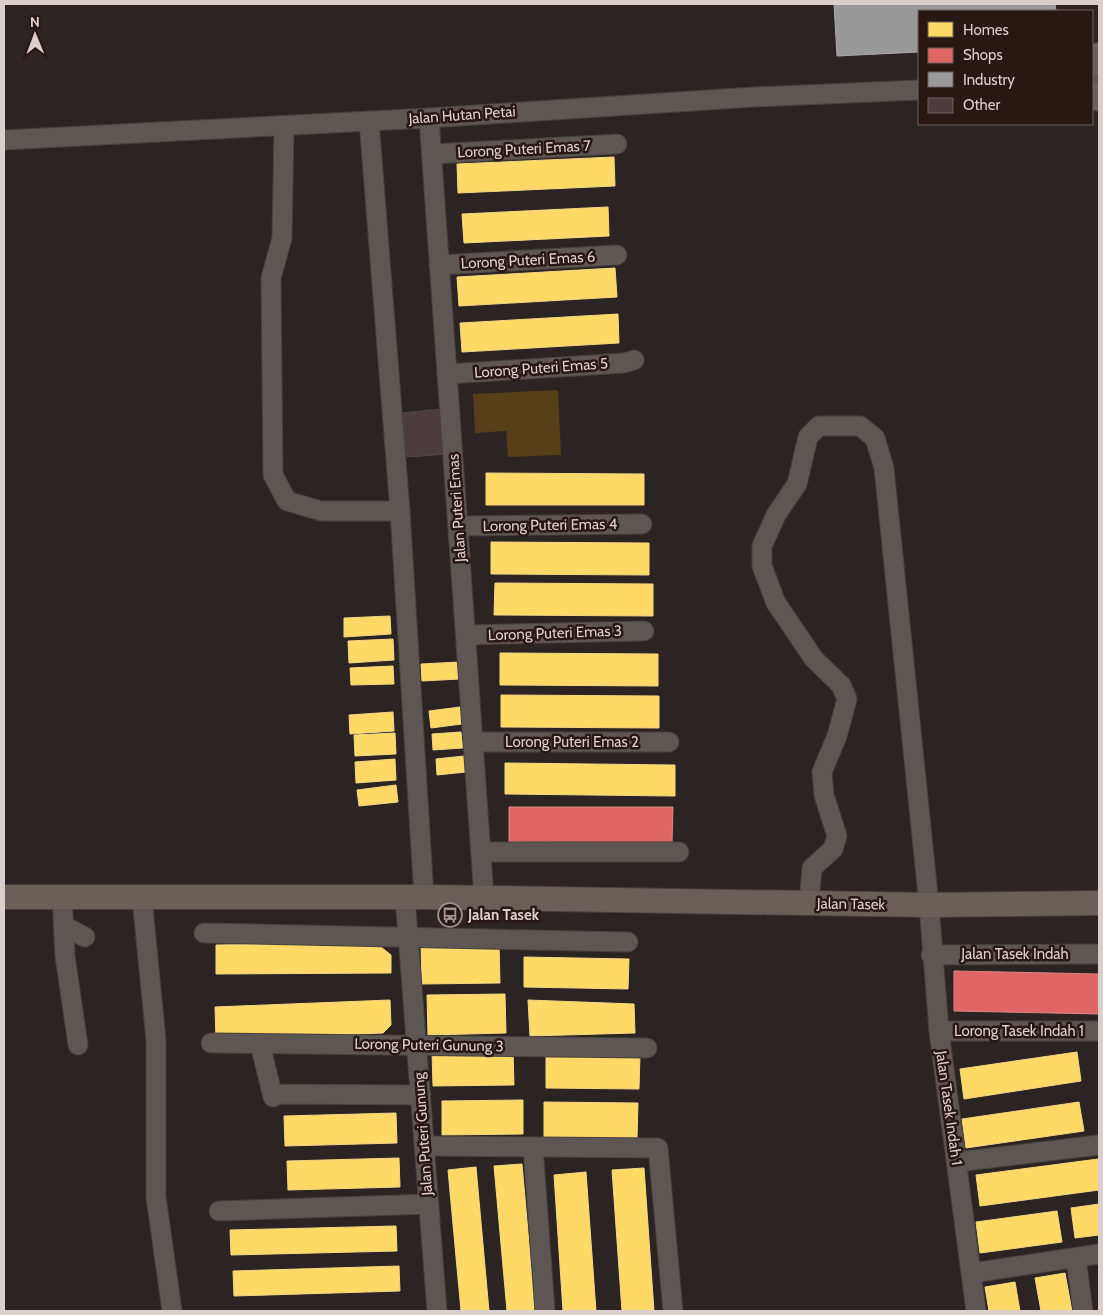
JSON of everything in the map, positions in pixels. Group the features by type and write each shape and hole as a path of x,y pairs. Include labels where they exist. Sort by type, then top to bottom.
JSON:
{"main road":[{"name":"Jalan Tasek","path":"4,897 414,897 929,905 1099,903"}],"street":[{"name":"Jalan Hutan Petai","path":"4,140 429,118 754,96 918,90"},
{"name":"Jalan Puteri Emas","path":"429,118 475,742 484,898"},
{"name":"Jalan Puteri Gunung","path":"369,121 400,511 414,897 408,937 437,1311"},
{"path":"284,126 282,238 270,278 273,475 287,501 321,511 400,511"},
{"name":"Lorong Puteri Emas 7","path":"432,154 617,144"},
{"name":"Lorong Puteri Emas 6","path":"439,265 617,255"},
{"name":"Lorong Puteri Emas 5","path":"447,374 624,363 634,360"},
{"name":"Jalan Tasek Indah 1","path":"810,903 812,868 833,849 837,836 824,795 822,772 837,736 847,699 841,685 814,659 776,603 762,566 762,546 776,515 797,484 808,437 819,426 860,426 874,438 884,468 929,905 939,1030 976,1311"},
{"name":"Lorong Puteri Emas 4","path":"458,526 642,524"},
{"name":"Lorong Puteri Emas 3","path":"466,636 644,631"},
{"name":"Lorong Puteri Emas 2","path":"475,742 669,742"},
{"path":"481,852 679,852"},
{"path":"62,896 69,993 78,1045"},
{"path":"142,898 156,1040 156,1197 172,1311"},
{"path":"64,926 85,937"},
{"path":"204,933 628,942"},
{"name":"Jalan Tasek Indah","path":"932,955 1099,954"},
{"name":"Lorong Tasek Indah 1","path":"939,1030 1099,1031"},
{"name":"Lorong Puteri Gunung 3","path":"211,1043 647,1048"},
{"path":"260,1044 273,1097 278,1094 420,1095"},
{"path":"957,1162 1099,1145"},
{"path":"424,1146 658,1148 674,1311"},
{"path":"533,1147 545,1311"},
{"path":"219,1211 429,1204"},
{"path":"972,1273 1099,1254"},
{"path":"1076,1258 1083,1311"}],"shaded area":[{"path":"558,390 561,455 508,457 506,431 475,433 473,394"}],"building: Homes":[{"path":"614,157 615,186 458,193 457,164"},
{"path":"608,207 609,236 464,243 462,214"},
{"path":"615,268 617,297 459,306 457,277"},
{"path":"618,314 619,343 462,352 460,323"},
{"path":"486,473 644,474 644,505 486,505"},
{"path":"491,542 649,543 649,575 491,574"},
{"path":"495,583 653,584 653,616 494,615"},
{"path":"390,616 391,634 344,637 344,618"},
{"path":"393,639 394,660 349,663 348,641"},
{"path":"500,653 658,654 658,686 500,685"},
{"path":"459,662 460,679 422,681 421,664"},
{"path":"393,666 394,684 351,685 350,668"},
{"path":"501,695 659,696 659,728 501,727"},
{"path":"460,707 462,724 431,728 429,711"},
{"path":"393,712 394,731 350,734 349,715"},
{"path":"461,732 463,748 433,750 432,734"},
{"path":"395,733 396,754 355,756 354,735"},
{"path":"464,756 466,772 437,775 436,759"},
{"path":"395,759 396,780 356,783 355,762"},
{"path":"505,763 675,765 675,796 505,794"},
{"path":"396,785 398,802 359,806 357,790"},
{"path":"376,943 391,955 391,973 216,974 216,945"},
{"path":"499,943 500,983 422,984 421,944"},
{"path":"524,957 629,959 628,989 524,987"},
{"path":"505,994 506,1033 428,1035 427,995"},
{"path":"390,1000 391,1025 383,1033 216,1040 215,1007"},
{"path":"528,1000 634,1004 635,1033 530,1036"},
{"path":"513,1051 514,1085 433,1086 432,1052"},
{"path":"1077,1052 1081,1081 964,1099 960,1069"},
{"path":"546,1053 640,1054 639,1089 546,1088"},
{"path":"523,1100 523,1134 442,1135 442,1101"},
{"path":"544,1102 638,1103 637,1138 544,1137"},
{"path":"1079,1102 1084,1131 966,1148 962,1119"},
{"path":"396,1113 397,1143 285,1146 284,1116"},
{"path":"399,1158 400,1187 288,1190 287,1161"},
{"path":"1098,1159 1099,1190 980,1206 976,1175"},
{"path":"522,1164 535,1311 507,1311 494,1166"},
{"path":"476,1167 489,1311 461,1311 448,1170"},
{"path":"644,1168 654,1311 622,1311 612,1170"},
{"path":"586,1172 596,1311 563,1311 554,1175"},
{"path":"1099,1204 1099,1235 1075,1238 1071,1208"},
{"path":"1057,1211 1062,1242 980,1253 976,1222"},
{"path":"396,1226 397,1251 231,1255 230,1230"},
{"path":"399,1266 400,1291 234,1296 233,1271"},
{"path":"1065,1273 1072,1311 1041,1311 1035,1278"},
{"path":"1015,1282 1020,1311 989,1311 985,1287"}],"building: Shops":[{"path":"509,807 673,807 672,843 509,842"},
{"path":"954,971 1099,974 1099,1014 954,1011"}],"building: Industry":[{"path":"834,4 1055,4 1056,10 918,10 918,52 837,56"}],"building: Other":[{"path":"443,409 447,454 407,457 402,413"}],"place":[{"name":"Jalan Tasek","path":"450,915"}]}
